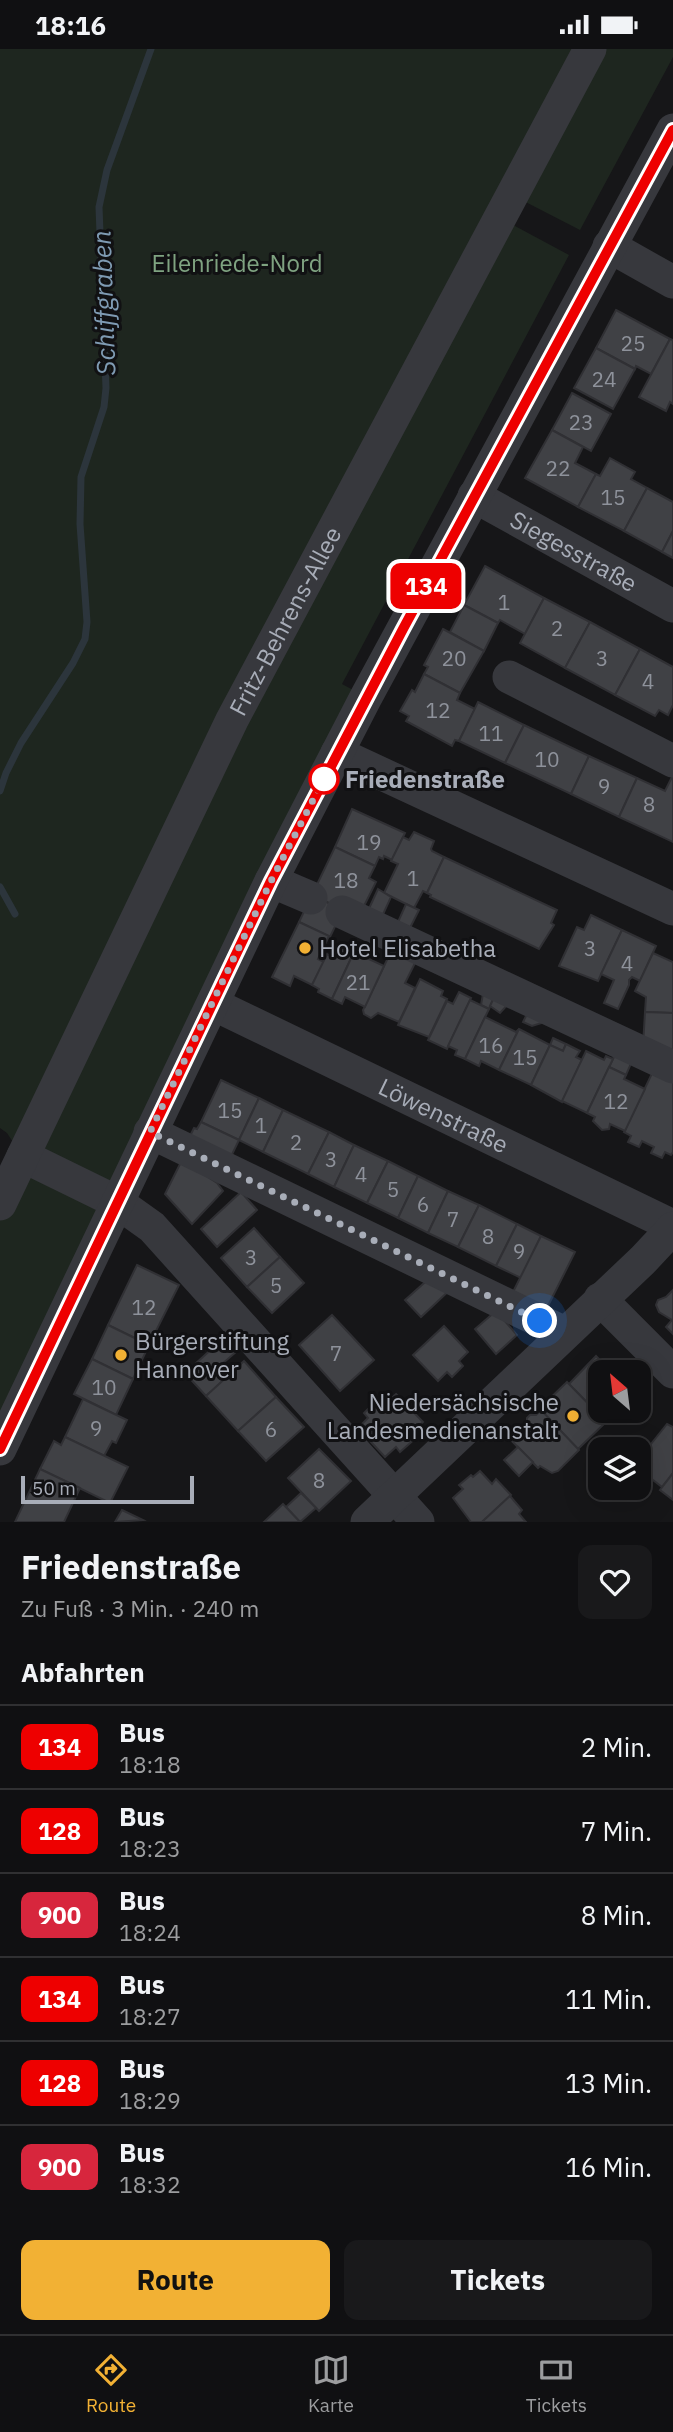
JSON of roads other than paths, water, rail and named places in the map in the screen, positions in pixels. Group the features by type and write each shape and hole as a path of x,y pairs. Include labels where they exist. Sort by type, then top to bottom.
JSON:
{"street":[{"name":"Fritz-Behrens-Allee","path":"0,1205 232,720 590,49"},
{"path":"0,1449 271,881 474,496 673,130"},
{"path":"609,246 673,282"},
{"name":"Siegesstraße","path":"474,496 673,606"},
{"path":"509,677 673,761"},
{"path":"337,753 673,909"},
{"path":"271,881 311,898"},
{"path":"342,912 673,1067"},
{"name":"Löwenstraße","path":"212,1004 673,1227"},
{"path":"150,1132 565,1333"},
{"path":"23,1156 117,1202 152,1227 418,1522"},
{"path":"367,1522 673,1227"},
{"path":"600,1299 673,1372"}],"waterway":[{"name":"Schiffgraben","path":"0,791 21,743 73,663 85,639 87,622 80,524 81,477 104,407 106,388 99,207 107,170 151,49"},
{"name":"Schiffgraben","path":"0,887 15,914"}],"place":[{"name":"Friedenstraße","path":"324,779"},
{"name":"Hotel Elisabetha","path":"305,948"},
{"name":"Bürgerstiftung Hannover","path":"121,1355"},
{"name":"Niedersächsische Landesmedienanstalt","path":"573,1416"}],"park label":[{"name":"Eilenriede-Nord","path":"237,263"}]}
